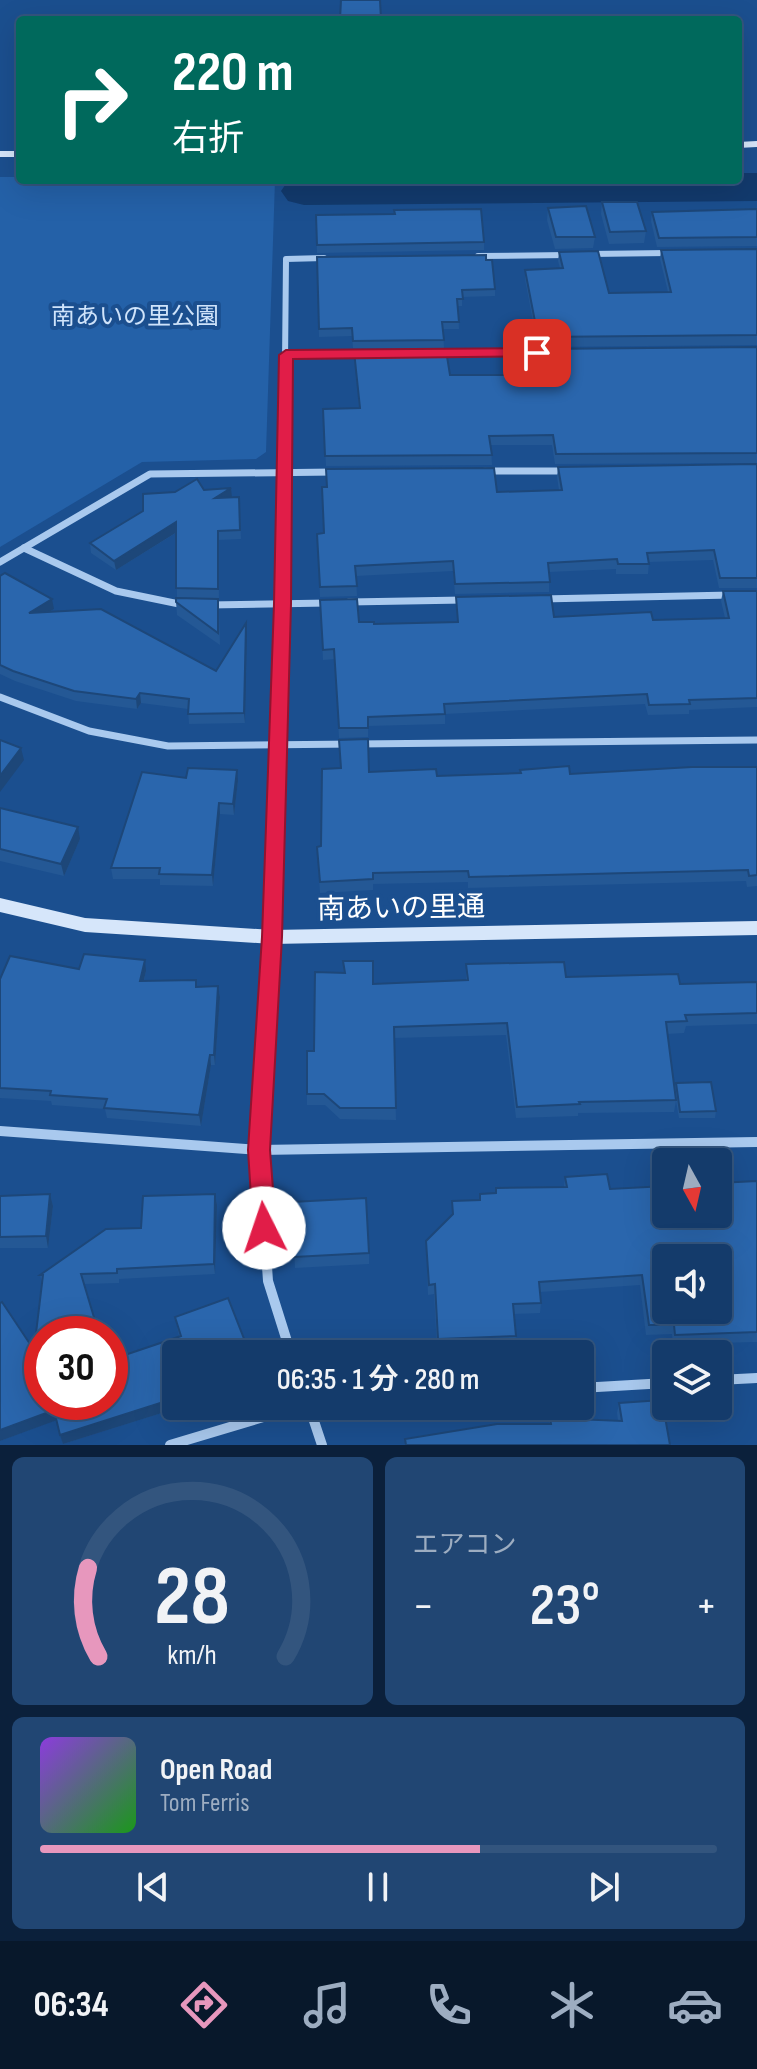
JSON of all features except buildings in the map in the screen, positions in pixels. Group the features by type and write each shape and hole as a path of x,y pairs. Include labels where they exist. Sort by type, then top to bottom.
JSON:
{"street":[{"path":"475,256 679,253"},
{"path":"287,1340 268,1281 259,1150 272,937 283,604 286,259 333,258"},
{"path":"427,354 553,353"},
{"path":"286,355 380,354"},
{"path":"474,471 584,470"},
{"path":"0,562 150,474 348,472"},
{"path":"24,548 116,591 186,606 472,600"},
{"path":"536,599 741,595"},
{"path":"0,697 89,731 168,746 757,740"},
{"name":"南あいの里通","path":"0,905 85,925 272,937 757,928"},
{"path":"0,1131 259,1150 757,1142"},
{"path":"732,1379 757,1378"},
{"path":"594,1387 652,1384"},
{"path":"170,1445 253,1420"},
{"path":"314,1420 322,1445"}],"green space":[{"name":"南あいの里公園","path":"0,177 16,177 16,184 275,184 266,452 256,459 142,462 0,547"}],"waterway":[{"path":"304,191 757,187"}],"route":[{"path":"264,1228 259,1150 272,937 283,604 286,355 537,353"}]}
